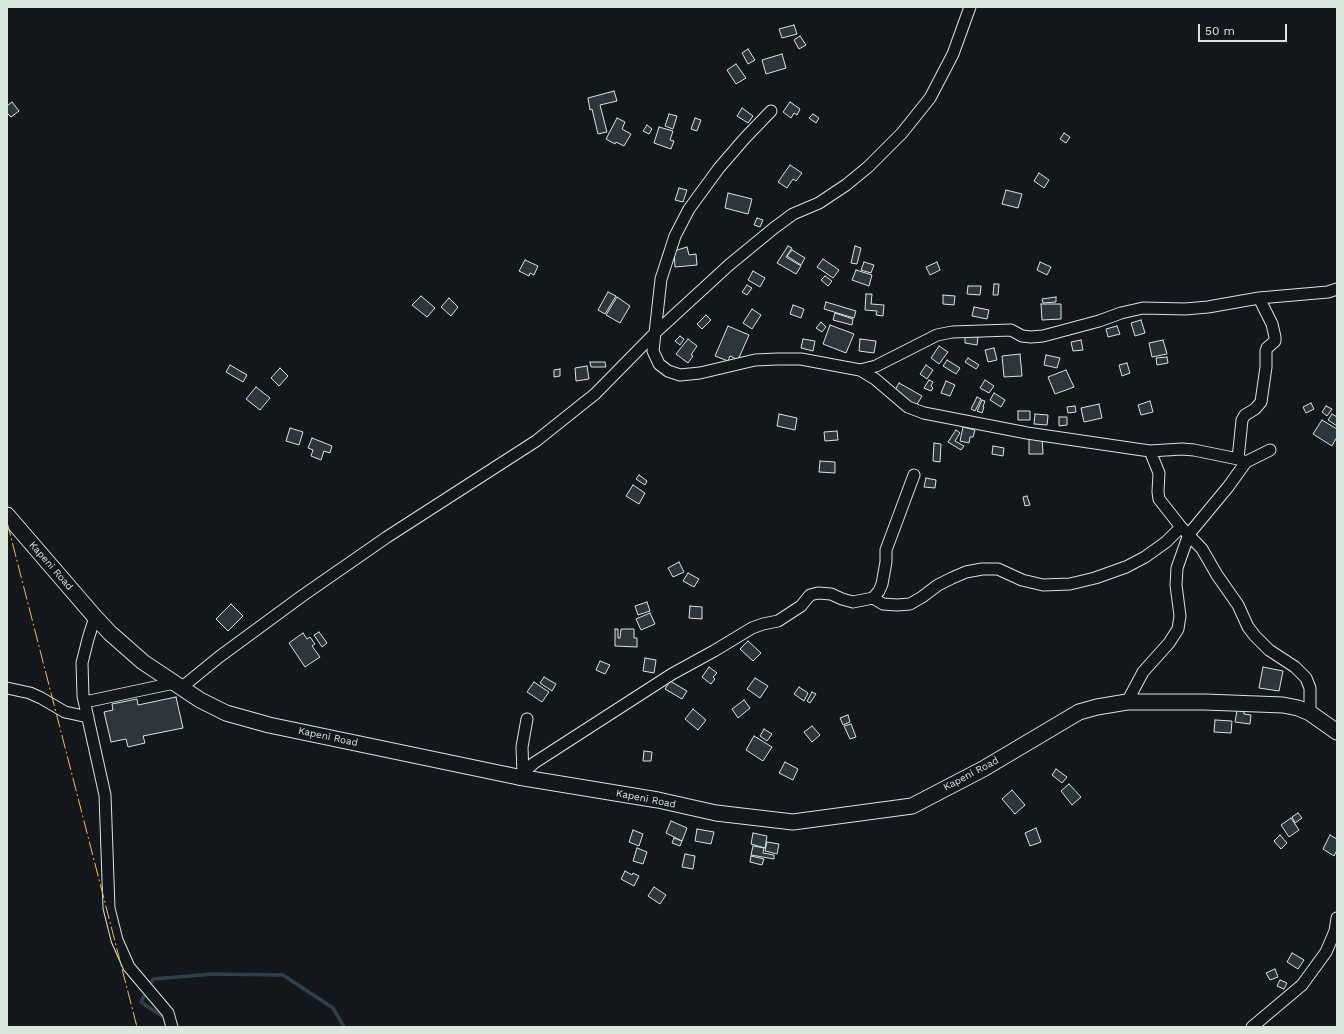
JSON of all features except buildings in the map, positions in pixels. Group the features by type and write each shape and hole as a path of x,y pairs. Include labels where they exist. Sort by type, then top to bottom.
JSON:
{"main road":[{"name":"Kapeni Road","path":"7,515 110,633 143,662 200,700 226,713 269,725 520,775 658,800 716,813 793,822 912,806 983,769 1079,712 1097,707 1127,702 1205,702 1283,705 1298,708 1310,713 1337,732"}],"street":[{"path":"85,702 178,685 219,657 308,591 387,537 536,441 595,394 656,332 729,265 793,214 819,203 846,185 868,167 902,133 930,98 953,54 970,7"},
{"path":"771,111 719,168 689,209 675,236 661,279 654,351 659,364 680,375 700,374 755,360 801,359 860,370 875,380 908,407 924,413 1027,433 1136,450 1194,450 1242,461 1270,450"},
{"path":"860,370 882,363 937,335 952,332 1011,330 1022,336 1043,336 1143,308 1208,308 1259,298 1328,292 1337,289"},
{"path":"873,598 883,604 910,604 938,585 952,578 966,572 982,569 998,569 1022,580 1043,585 1070,584 1095,578 1126,567 1146,557 1185,530 1228,486 1242,461 1242,420 1245,415 1255,409 1261,402 1266,367 1266,350 1275,341 1276,337 1272,324 1259,298"},
{"path":"1150,450 1159,473 1159,499 1202,549 1217,575 1238,605 1248,627 1255,636 1269,650 1295,667 1306,678 1310,688 1310,713"},
{"path":"520,775 534,763 672,674 752,628 778,621 801,606 810,594 831,594 853,602 873,598 879,591 882,584 886,562 886,550 914,475"},
{"path":"1127,702 1144,672 1169,643 1178,629 1180,616 1176,585 1177,568 1185,530"},
{"path":"95,617 82,663 85,702 105,795 109,908 117,940 129,967 168,1013 172,1027"},
{"path":"7,688 30,693 65,712 88,717"},
{"path":"520,775 522,747 527,719"},
{"path":"1252,1027 1302,985 1326,952 1335,931 1337,918"}],"waterway":[{"path":"166,1027 168,1020 141,1002 153,979 213,974 283,975 333,1008 344,1027"}],"power":[{"path":"7,522 137,1027"}]}
